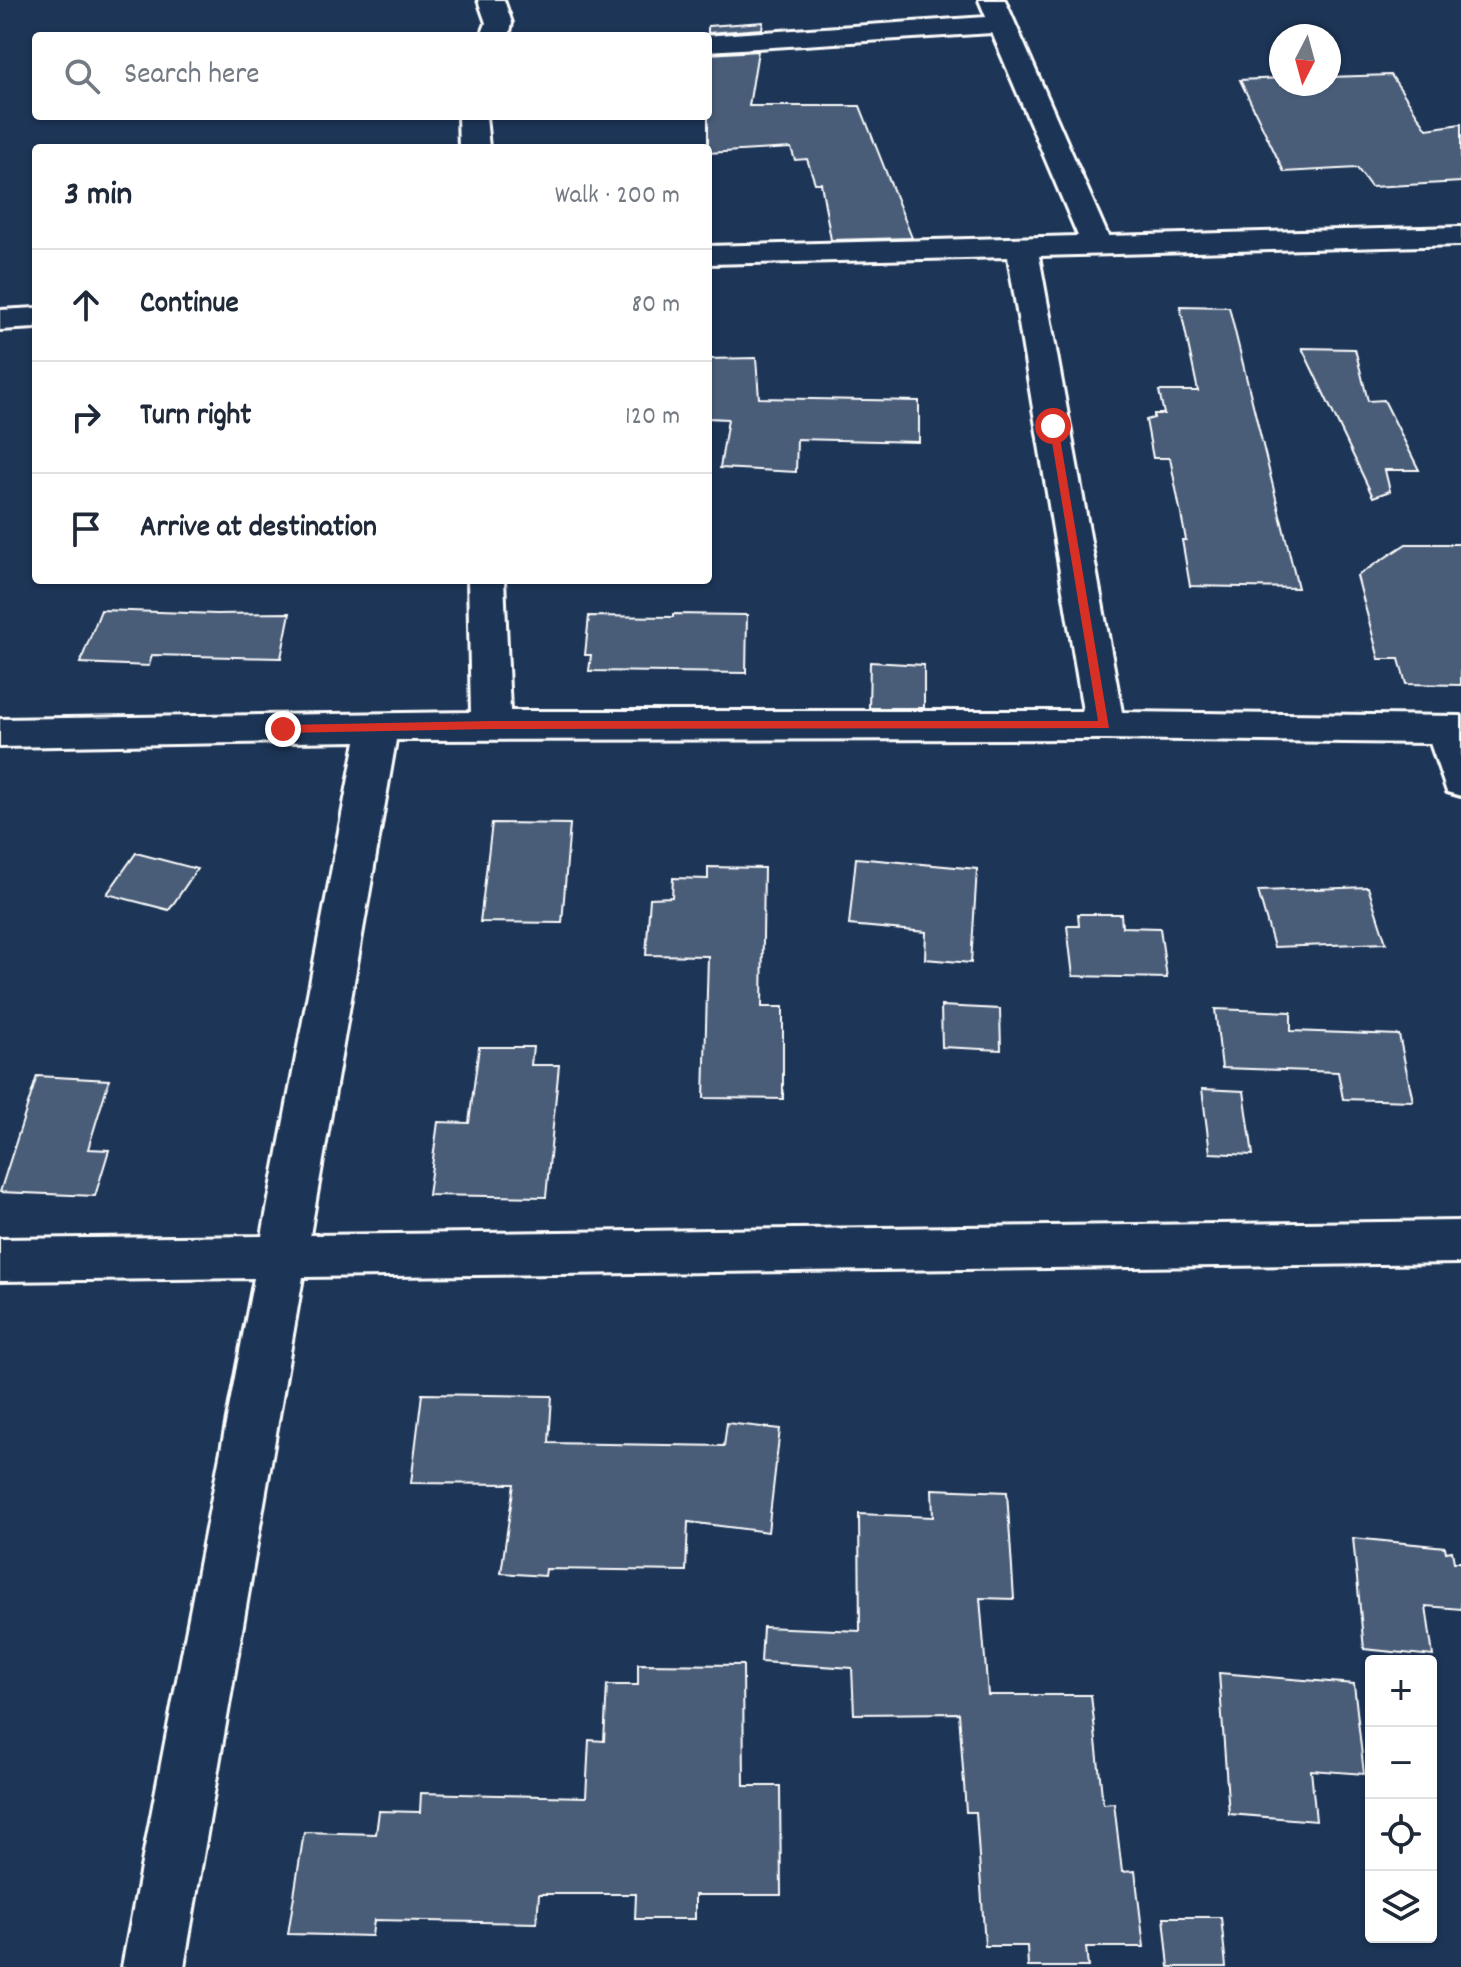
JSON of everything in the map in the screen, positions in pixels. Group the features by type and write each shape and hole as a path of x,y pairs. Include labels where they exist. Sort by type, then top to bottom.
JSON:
{"street":[{"path":"491,0 499,23 496,32"},
{"path":"712,43 998,12 1097,245"},
{"path":"472,120 474,144"},
{"path":"712,255 1461,236"},
{"path":"1022,247 1105,725"},
{"path":"0,352 16,319"},
{"path":"486,584 491,725"},
{"path":"0,733 491,725 1105,725 1454,730 1461,782"},
{"path":"153,1967 378,728"},
{"path":"0,1260 1461,1242"}],"building":[{"path":"763,22 762,29 712,33 708,32 708,26"},
{"path":"758,51 749,106 860,106 912,238 831,240 821,183 815,183 807,159 795,160 791,148 712,153 712,144 708,144 708,120 712,120 712,54"},
{"path":"1391,75 1427,129 1461,124 1461,182 1371,187 1357,168 1284,172 1240,80 1269,79 1269,96 1341,96 1341,77"},
{"path":"1180,306 1229,307 1298,588 1190,586 1182,540 1186,540 1170,458 1153,458 1146,420 1154,418 1154,414 1164,414 1159,391 1198,391"},
{"path":"1302,348 1355,349 1368,401 1384,400 1419,470 1385,470 1390,491 1373,497"},
{"path":"756,358 759,398 919,401 919,442 797,439 796,472 720,468 728,419 712,418 712,359"},
{"path":"1406,544 1461,544 1461,685 1406,684 1399,659 1379,659 1357,576"},
{"path":"101,610 290,613 281,658 152,655 149,666 80,663"},
{"path":"673,614 747,615 746,673 589,671 591,655 585,655 589,616 673,617"},
{"path":"870,662 924,665 924,708 869,708"},
{"path":"492,823 570,824 562,923 480,922"},
{"path":"136,853 197,869 169,910 107,894"},
{"path":"856,858 977,869 971,963 925,959 926,932 849,925"},
{"path":"708,867 764,868 762,1007 783,1007 783,1099 704,1098 708,956 646,955 650,898 672,897 673,878 708,879"},
{"path":"1368,887 1386,943 1274,947 1258,891"},
{"path":"1078,914 1121,914 1122,927 1160,928 1167,978 1073,976 1067,926 1079,926"},
{"path":"941,1006 1000,1009 1001,1050 942,1047"},
{"path":"1215,1009 1291,1012 1291,1031 1399,1035 1413,1101 1343,1099 1338,1072 1222,1068"},
{"path":"479,1047 533,1047 531,1065 559,1065 546,1197 428,1195 438,1122 469,1123"},
{"path":"37,1076 109,1080 88,1149 109,1150 95,1196 0,1192"},
{"path":"1202,1089 1244,1091 1253,1155 1210,1153"},
{"path":"422,1394 552,1396 549,1443 724,1446 727,1423 780,1429 768,1532 688,1522 686,1571 546,1569 545,1576 501,1573 514,1484 411,1483"},
{"path":"932,1489 1007,1492 1014,1599 980,1598 988,1695 1091,1695 1103,1804 1114,1803 1122,1872 1135,1871 1144,1947 1086,1947 1088,1967 1028,1967 1027,1946 985,1946 976,1812 966,1812 959,1713 854,1714 852,1668 761,1662 763,1627 860,1631 859,1514 933,1517"},
{"path":"1353,1538 1445,1547 1446,1552 1452,1551 1454,1562 1461,1562 1461,1609 1426,1606 1433,1655 1364,1649"},
{"path":"638,1664 743,1665 744,1786 780,1786 781,1895 695,1895 695,1919 635,1919 636,1894 539,1894 537,1923 374,1920 372,1936 288,1934 304,1832 376,1834 379,1811 420,1812 421,1793 586,1797 589,1740 604,1741 607,1685 638,1685"},
{"path":"1219,1673 1354,1684 1364,1774 1311,1770 1316,1821 1229,1814"},
{"path":"1164,1917 1221,1917 1226,1967 1169,1967"}],"route":[{"path":"283,729 491,725 1105,725 1053,426"}]}
